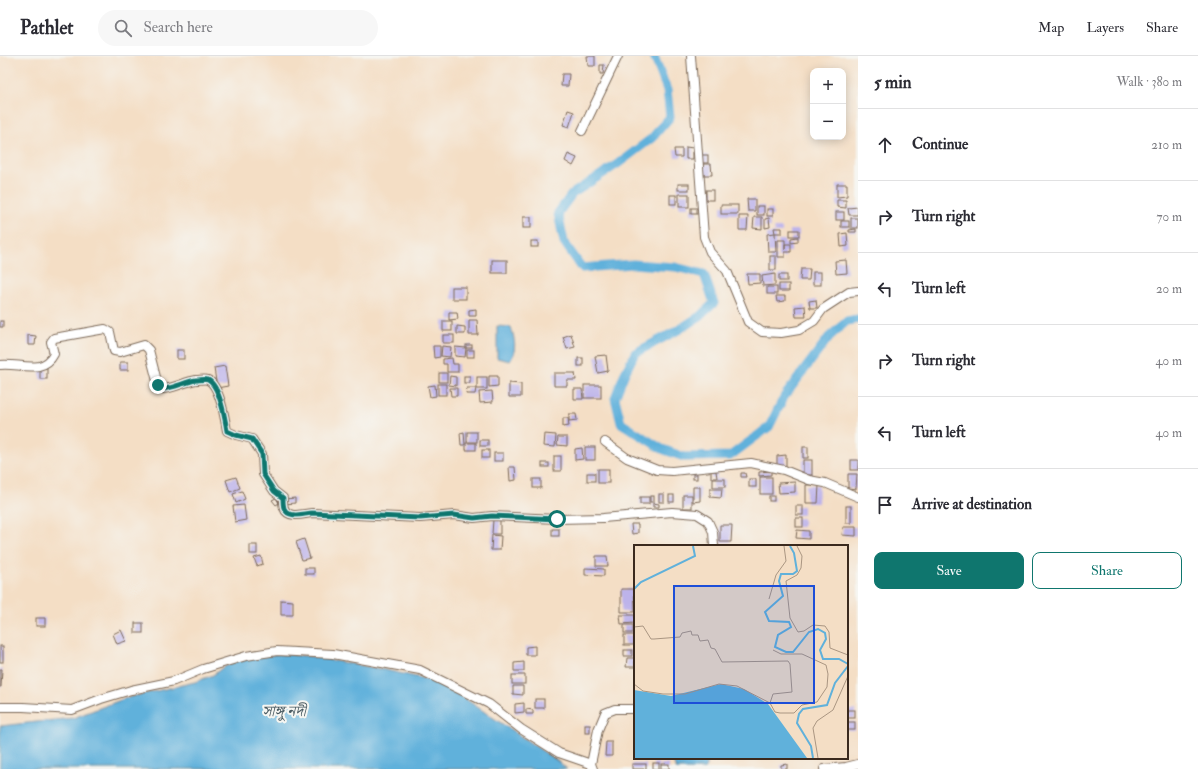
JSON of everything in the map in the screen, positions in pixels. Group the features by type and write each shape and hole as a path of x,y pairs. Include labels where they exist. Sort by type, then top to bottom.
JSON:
{"street":[{"path":"582,131 618,56"},
{"path":"692,56 704,237 710,252 727,271 748,322 762,332 781,333 799,330 814,321 824,308 849,292 858,291"},
{"path":"0,365 8,364 29,368 42,365 51,360 54,354 51,342 54,338 105,329 110,332 114,351 120,352 144,345 149,350 158,385 163,389 195,380 206,379 213,383 223,407 227,431 252,439 262,454 263,474 274,491 283,498 283,507 288,513 295,515 312,513 420,518 454,515 474,518 492,516 557,519 603,518 672,512 697,514 708,521 713,532 714,545"},
{"path":"605,442 627,458 657,470 672,471 751,464 784,470 809,480 825,483 858,497"},
{"path":"0,707 72,710 102,698 174,681 203,669 246,656 278,651 333,654 420,670 489,704 521,729 559,753 592,767 598,730 605,713 615,708 634,709"},
{"path":"824,769 846,767 858,764"}],"water":[{"path":"497,326 511,327 515,345 514,353 510,361 497,358"},
{"name":"সাঙ্গু নদী","path":"278,654 308,656 381,669 430,680 449,688 567,769 0,769 0,726 73,718 126,698 195,682 213,675 222,668 237,661"},
{"path":"670,759 706,759 706,769 676,769"}],"building":[{"path":"587,56 595,56 595,66 588,66"},
{"path":"600,65 604,65 603,74 600,74"},
{"path":"562,74 569,74 568,86 561,86"},
{"path":"568,110 574,112 569,127 563,125"},
{"path":"686,147 693,148 693,159 686,159"},
{"path":"674,149 682,149 682,157 675,157"},
{"path":"568,154 577,158 573,166 565,161"},
{"path":"701,155 708,155 708,163 701,163"},
{"path":"703,164 711,164 712,175 703,175"},
{"path":"678,184 689,184 689,190 678,190"},
{"path":"837,184 847,184 847,196 837,197"},
{"path":"706,190 713,190 713,200 706,200"},
{"path":"679,194 689,194 689,207 679,207"},
{"path":"670,195 676,195 676,204 670,204"},
{"path":"747,199 755,199 755,211 748,211"},
{"path":"837,200 846,200 846,208 837,207"},
{"path":"721,205 738,205 738,214 721,214"},
{"path":"757,206 764,206 764,215 757,215"},
{"path":"858,207 858,215 849,215 848,208"},
{"path":"691,208 697,208 697,214 691,214"},
{"path":"767,209 773,209 773,216 767,216"},
{"path":"836,212 844,212 844,220 836,220"},
{"path":"739,216 748,216 747,230 739,230"},
{"path":"523,217 531,217 531,228 523,228"},
{"path":"754,217 762,217 762,229 753,228"},
{"path":"769,218 770,227 765,228 765,219"},
{"path":"851,218 858,218 858,228 851,228"},
{"path":"841,221 849,221 849,227 841,227"},
{"path":"774,228 782,228 782,233 775,233"},
{"path":"856,229 856,232 849,232 849,230"},
{"path":"790,230 799,230 799,236 790,236"},
{"path":"775,233 776,252 768,252 767,234"},
{"path":"847,233 848,246 841,247 840,234"},
{"path":"798,237 798,242 791,243 791,238"},
{"path":"778,240 785,240 785,244 791,244 791,252 785,252 785,257 778,257"},
{"path":"531,241 538,241 538,247 531,247"},
{"path":"770,256 776,256 776,270 770,270"},
{"path":"492,260 507,260 507,273 492,273"},
{"path":"846,260 847,273 836,274 835,261"},
{"path":"801,269 810,269 809,280 800,280"},
{"path":"813,272 821,272 821,285 813,285"},
{"path":"747,274 760,274 760,283 748,284"},
{"path":"775,274 775,285 763,286 762,276"},
{"path":"779,275 787,275 787,281 779,281"},
{"path":"779,284 789,284 789,291 779,291"},
{"path":"452,287 466,287 466,299 452,299"},
{"path":"767,287 777,287 777,294 767,294"},
{"path":"776,296 785,296 785,301 777,302"},
{"path":"816,300 817,308 810,308 809,301"},
{"path":"805,306 806,317 796,317 795,307"},
{"path":"476,309 476,316 469,316 469,310"},
{"path":"449,312 457,312 458,319 449,320"},
{"path":"469,320 477,320 478,335 469,335"},
{"path":"0,321 3,321 3,327 0,327"},
{"path":"443,321 452,321 452,331 443,331"},
{"path":"457,326 465,327 465,334 457,334"},
{"path":"571,334 575,347 567,349 563,337"},
{"path":"28,335 36,336 35,345 28,345"},
{"path":"443,335 454,335 454,343 443,343"},
{"path":"466,345 472,345 472,348 466,348"},
{"path":"433,346 440,346 440,357 434,358"},
{"path":"442,346 451,347 450,357 441,356"},
{"path":"455,347 466,348 465,357 455,356"},
{"path":"177,350 184,350 184,359 177,359"},
{"path":"467,350 474,350 474,357 467,357"},
{"path":"606,355 608,371 598,373 595,356"},
{"path":"452,358 453,364 458,364 458,372 447,372 447,364 443,364 443,359"},
{"path":"578,358 583,358 583,366 578,366"},
{"path":"120,362 128,362 128,370 120,370"},
{"path":"225,366 228,386 217,388 214,368"},
{"path":"40,368 47,368 47,379 40,379"},
{"path":"439,373 447,373 447,382 439,382"},
{"path":"554,373 575,373 576,380 567,380 567,386 554,386"},
{"path":"450,376 456,377 456,386 449,385"},
{"path":"464,376 470,376 470,383 464,383"},
{"path":"489,376 498,376 498,386 489,387"},
{"path":"477,377 487,377 487,389 477,389"},
{"path":"509,383 521,384 521,397 509,397"},
{"path":"438,384 446,384 446,395 438,395"},
{"path":"435,385 436,396 430,397 428,386"},
{"path":"584,385 601,385 601,398 584,398"},
{"path":"450,388 457,388 457,396 451,396"},
{"path":"467,388 476,388 475,394 466,394"},
{"path":"574,389 582,389 583,399 574,399"},
{"path":"492,391 493,402 480,403 479,392"},
{"path":"569,414 576,414 577,420 569,421"},
{"path":"563,418 568,418 569,426 563,427"},
{"path":"464,432 465,445 461,445 460,433"},
{"path":"467,432 477,432 477,442 467,442"},
{"path":"544,434 556,435 555,447 543,446"},
{"path":"558,437 567,437 567,446 557,445"},
{"path":"480,440 488,440 488,446 480,446"},
{"path":"466,443 476,443 476,450 466,450"},
{"path":"585,447 595,447 595,460 585,460"},
{"path":"803,447 808,447 808,458 803,458"},
{"path":"582,448 583,459 575,460 575,449"},
{"path":"482,450 489,450 489,458 482,458"},
{"path":"494,453 503,453 503,461 494,461"},
{"path":"786,455 786,467 777,468 777,456"},
{"path":"554,456 561,456 561,471 554,471"},
{"path":"803,460 812,460 812,475 803,475"},
{"path":"851,460 858,460 858,470 851,470"},
{"path":"542,463 549,463 549,467 542,467"},
{"path":"509,467 515,467 516,480 510,481"},
{"path":"598,469 609,469 609,483 598,483"},
{"path":"711,471 716,471 717,478 711,478"},
{"path":"771,471 771,475 759,476 759,472"},
{"path":"587,473 595,473 595,481 587,481"},
{"path":"741,473 745,473 746,477 741,477"},
{"path":"693,474 697,474 697,479 693,479"},
{"path":"848,474 857,474 856,489 848,488"},
{"path":"236,477 240,488 230,492 226,480"},
{"path":"760,477 772,477 772,494 760,494"},
{"path":"533,479 541,479 541,488 533,488"},
{"path":"713,479 725,479 725,487 713,487"},
{"path":"749,479 756,479 756,487 749,487"},
{"path":"795,482 795,492 779,493 778,483"},
{"path":"806,485 819,485 818,503 806,503"},
{"path":"693,487 700,487 700,501 693,502"},
{"path":"710,489 722,489 721,498 710,497"},
{"path":"242,491 245,499 236,503 233,494"},
{"path":"659,494 664,494 664,502 659,502"},
{"path":"669,495 674,495 674,502 669,502"},
{"path":"683,495 692,495 692,508 683,508"},
{"path":"650,496 654,496 654,502 650,502"},
{"path":"769,496 774,496 774,501 769,501"},
{"path":"640,497 649,497 649,504 640,504"},
{"path":"276,498 279,503 276,505 272,500"},
{"path":"295,498 295,503 285,504 285,499"},
{"path":"653,503 659,504 659,507 653,507"},
{"path":"244,505 246,520 235,522 233,506"},
{"path":"796,506 803,506 803,515 796,515"},
{"path":"846,506 851,506 851,523 846,523"},
{"path":"796,518 803,518 803,527 796,527"},
{"path":"493,520 500,520 500,534 492,534"},
{"path":"631,524 638,524 638,533 632,534"},
{"path":"720,525 732,525 731,542 720,542"},
{"path":"843,527 856,527 856,536 842,535"},
{"path":"552,529 559,529 559,536 552,536"},
{"path":"797,530 809,531 809,539 796,538"},
{"path":"492,535 501,536 500,550 491,550"},
{"path":"304,539 310,558 302,560 296,542"},
{"path":"250,545 257,545 257,554 250,554"},
{"path":"261,556 263,564 257,566 254,558"},
{"path":"596,556 607,556 608,566 596,566"},
{"path":"305,568 314,568 314,574 305,574"},
{"path":"585,568 604,569 604,576 585,575"},
{"path":"621,589 634,589 634,612 621,612"},
{"path":"281,600 293,601 293,615 281,615"},
{"path":"620,615 634,615 634,623 621,624"},
{"path":"36,618 45,618 45,626 36,626"},
{"path":"135,623 143,623 143,633 135,633"},
{"path":"624,625 633,625 633,633 624,633"},
{"path":"121,630 126,641 117,644 113,634"},
{"path":"624,635 634,635 634,645 624,645"},
{"path":"0,646 3,646 3,662 0,662"},
{"path":"535,646 535,655 526,655 526,647"},
{"path":"624,650 632,650 632,656 624,656"},
{"path":"627,658 634,658 634,667 626,667"},
{"path":"524,662 524,671 514,671 514,663"},
{"path":"0,669 2,669 1,687 0,687"},
{"path":"512,675 525,675 525,684 512,684"},
{"path":"513,686 523,686 523,695 513,694"},
{"path":"535,699 544,699 544,708 535,708"},
{"path":"524,703 524,712 515,713 515,704"},
{"path":"526,709 533,710 533,714 526,714"},
{"path":"848,710 855,710 855,718 848,718"},
{"path":"848,722 855,722 855,730 848,730"},
{"path":"585,725 590,725 590,733 585,733"},
{"path":"606,742 612,742 612,756 605,756"},
{"path":"653,763 659,763 659,769 653,769"},
{"path":"632,764 646,764 646,769 632,769"},
{"path":"661,764 669,764 669,769 661,769"},
{"path":"787,764 787,769 781,769 781,765"}],"waterway":[{"path":"654,56 667,90 670,117 652,138 619,163 572,194 558,213 564,242 582,268 633,264 675,267 704,274 714,303 700,316 680,329 635,353 615,398 621,423 662,449 684,457 730,456 769,427 784,397 829,337 847,321 858,319"}],"route":[{"path":"158,385 163,389 195,380 206,379 213,383 223,407 227,431 252,439 262,454 263,474 274,491 283,498 283,507 288,513 295,515 312,513 420,518 454,515 474,518 492,516 557,519"}]}
